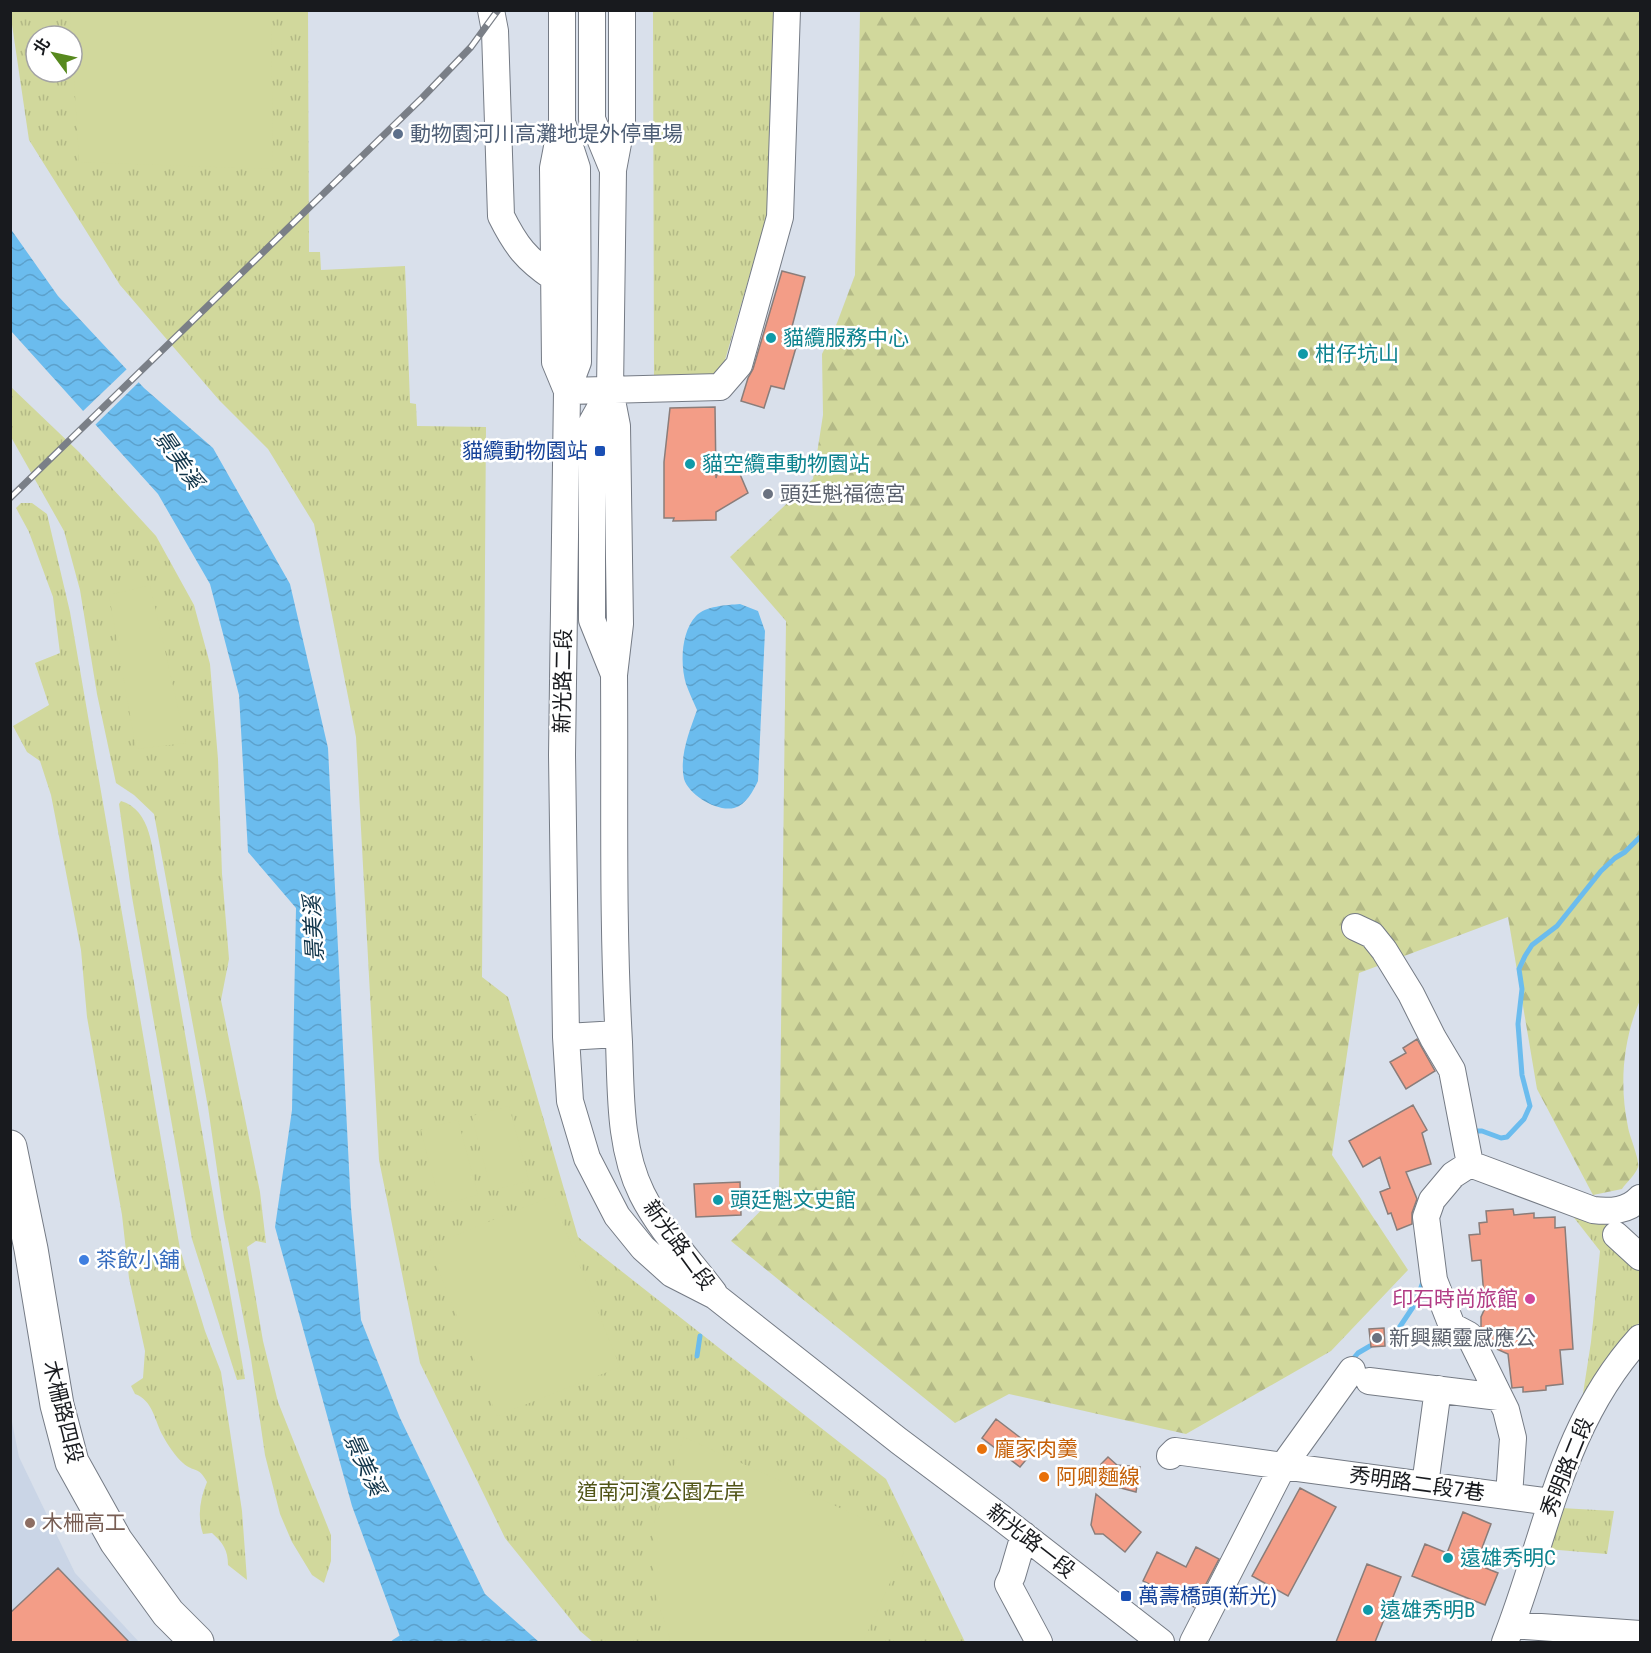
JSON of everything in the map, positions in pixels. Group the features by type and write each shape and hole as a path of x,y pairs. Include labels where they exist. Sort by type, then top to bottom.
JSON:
{"main road":[{"name":"木柵路四段","path":"10,1147 31,1249 57,1405 72,1462 116,1541 168,1613 197,1642"},
{"name":"木柵路四段","path":"10,1245 39,1410 54,1469 100,1552 153,1625 170,1642"}],"street":[{"path":"491,10 495,31 501,216 513,239 531,263 554,278"},
{"name":"新光路二段","path":"562,10 562,121 553,168 555,362 567,391 562,755 566,1037 570,1101 588,1158 617,1216 643,1248 672,1274 716,1296 899,1441"},
{"path":"592,10 592,119 613,170"},
{"name":"新光路二段","path":"622,10 622,122 613,170 610,390 617,426 620,624 614,675 615,973 623,1120 630,1160 641,1193 659,1222 716,1296"},
{"path":"562,121 577,168 578,362 567,391 720,387 739,365 780,217 787,10"},
{"path":"1355,927 1371,935 1384,950 1452,1070 1470,1164"},
{"path":"566,1037 618,1034"},
{"path":"1470,1164 1593,1210 1611,1212 1634,1204 1641,1198"},
{"path":"1470,1164 1453,1175 1432,1200 1426,1217 1434,1280 1452,1326 1469,1335 1506,1410 1512,1438 1509,1496"},
{"path":"1616,1235 1641,1257"},
{"name":"秀明路二段","path":"1509,1634 1569,1452 1592,1406 1613,1373 1641,1338"},
{"path":"1193,1642 1283,1466 1361,1375 1499,1397"},
{"path":"1425,1485 1438,1389"},
{"name":"新光路一段","path":"899,1441 1161,1642"},
{"name":"秀明路二段7巷","path":"1170,1456 1175,1451 1551,1502"},
{"path":"1024,1535 1008,1584 1039,1642"},
{"path":"1509,1634 1641,1634"}],"shaded area":[{"name":"木柵高工","path":"10,1412 19,1457 75,1573 139,1642 11,1642"}],"green space":[{"name":"道南河濱公園左岸","path":"10,11 308,11 309,252 320,252 321,270 405,266 410,403 416,404 417,426 486,427 482,977 508,997 578,1237 886,1479 965,1642 593,1642 580,1631 505,1538 420,1363 379,1160 356,737 314,524 268,449 219,400 120,285 29,140"},
{"path":"70,11 271,11 273,169 79,162 74,84 84,84 84,24 71,24"},
{"path":"653,11 779,11 770,205 723,367 707,382 654,381"},
{"path":"860,11 1640,11 1640,1000 1626,1046 1623,1078 1625,1111 1638,1167 1622,1189 1593,1195 1537,1089 1508,917 1359,973 1332,1155 1408,1270 1331,1351 1186,1434 1009,1394 955,1423 731,1241 779,1192 786,621 730,557 813,479 823,415 822,354 837,323 855,275"},
{"path":"11,387 79,452 156,536 194,605 210,664 218,759 222,874 229,959 221,1000 260,1192 266,1243 256,1241 247,1247 263,1341 278,1402 331,1535 331,1561 324,1583 312,1575 292,1542 280,1514 265,1455 250,1352 224,1218 208,1107 154,814 134,795 116,783 97,694 80,590 64,531 11,437"},
{"path":"21,503 32,503 47,514 70,612 180,1249 205,1331 221,1372 242,1511 247,1580 228,1565 226,1551 216,1537 212,1533 203,1534 200,1508 207,1482 201,1473 187,1466 175,1454 163,1436 150,1406 135,1394 131,1386 143,1378 145,1351 129,1278 122,1215 87,1017 81,950 51,795 40,761 27,752 13,726 49,705 35,663 60,653 53,597 29,532 16,508"},
{"path":"150,585 186,743 136,749 109,595"},
{"path":"121,801 139,813 145,822 152,844 245,1379 237,1380 192,1239 132,897 119,804"},
{"path":"509,1106 529,1181 491,1191 472,1116"},
{"path":"458,1120 478,1195 440,1205 421,1130"},
{"path":"552,1196 620,1367 497,1416 429,1246"},
{"path":"1568,1210 1604,1218 1609,1240 1640,1266 1640,1322 1612,1353 1582,1400 1591,1342 1600,1251"},
{"path":"684,1437 897,1534 904,1552 863,1642 671,1642 654,1590 654,1523"},
{"path":"1561,1508 1614,1511 1607,1554 1546,1549"}],"water":[{"name":"景美溪","path":"10,228 58,296 144,388 213,448 290,584 328,748 351,1208 361,1320 400,1418 485,1594 539,1642 402,1642 352,1506 275,1227 292,1110 296,908 248,852 239,695 210,584 158,494 11,331"},
{"path":"740,604 758,611 765,631 758,781 742,804 727,809 704,801 692,791 684,779 684,752 697,710 684,676 683,648 687,631 696,616 716,607"}],"pier":[{"path":"129,367 141,380 93,427 81,413"}],"building":[{"name":"貓纜服務中心","path":"782,271 805,277 788,342 797,344 784,389 771,386 764,408 741,401 753,369"},
{"name":"貓空纜車動物園站","path":"715,407 716,478 718,471 736,465 748,493 716,512 716,520 673,521 674,518 664,518 664,462 670,408"},
{"path":"1417,1039 1435,1071 1406,1089 1390,1062 1406,1053 1403,1048"},
{"path":"1413,1105 1427,1130 1422,1133 1431,1164 1406,1172 1417,1199 1412,1213 1412,1224 1397,1230 1380,1192 1390,1188 1380,1157 1363,1167 1349,1141"},
{"name":"頭廷魁文史館","path":"740,1182 741,1215 696,1217 694,1184"},
{"name":"印石時尚旅館","path":"1513,1209 1514,1215 1534,1213 1534,1218 1555,1217 1555,1228 1565,1227 1573,1349 1560,1350 1563,1384 1546,1386 1546,1390 1523,1392 1523,1387 1512,1388 1508,1354 1492,1347 1481,1327 1481,1317 1485,1308 1481,1260 1472,1261 1469,1235 1480,1234 1479,1223 1487,1222 1486,1211"},
{"name":"新興顯靈感應公","path":"1384,1328 1385,1346 1371,1347 1369,1329"},
{"path":"996,1419 1035,1449 1020,1467 982,1438"},
{"path":"1108,1457 1117,1465 1140,1467 1136,1492 1098,1482 1101,1464"},
{"path":"1300,1488 1336,1507 1288,1596 1252,1576"},
{"path":"1096,1494 1141,1532 1125,1552 1103,1534 1095,1534 1091,1525"},
{"name":"遠雄秀明C","path":"1463,1512 1491,1524 1476,1564 1498,1573 1485,1605 1412,1576 1425,1544 1447,1553"},
{"path":"1196,1547 1219,1559 1194,1607 1143,1581 1157,1552 1186,1567"},
{"name":"遠雄秀明B","path":"1367,1564 1401,1577 1375,1642 1336,1642"},
{"path":"58,1568 129,1642 10,1642 10,1613"}],"waterway":[{"path":"1470,1131 1482,1131 1501,1138 1507,1137 1524,1119 1530,1106 1522,1075 1518,1024 1522,989 1519,969 1532,945 1557,926 1601,871 1640,837"},
{"path":"1393,1337 1415,1304 1424,1279"},
{"path":"697,1356 700,1336"},
{"path":"1353,1359 1370,1346"},
{"path":"394,1642 405,1635"}],"railway":[{"path":"10,498 422,98 471,47 498,10"}],"place":[{"name":"動物園河川高灘地堤外停車場","path":"398,134"},
{"name":"貓纜服務中心","path":"771,338"},
{"name":"柑仔坑山","path":"1303,354"},
{"name":"貓纜動物園站","path":"600,451"},
{"name":"貓空纜車動物園站","path":"690,464"},
{"name":"頭廷魁福德宮","path":"768,494"},
{"name":"頭廷魁文史館","path":"718,1200"},
{"name":"茶飲小舖","path":"84,1260"},
{"name":"印石時尚旅館","path":"1530,1299"},
{"name":"新興顯靈感應公","path":"1377,1338"},
{"name":"龐家肉羹","path":"982,1449"},
{"name":"阿卿麵線","path":"1044,1477"},
{"name":"木柵高工","path":"30,1523"},
{"name":"遠雄秀明C","path":"1448,1558"},
{"name":"萬壽橋頭(新光)","path":"1126,1596"},
{"name":"遠雄秀明B","path":"1368,1610"}]}
